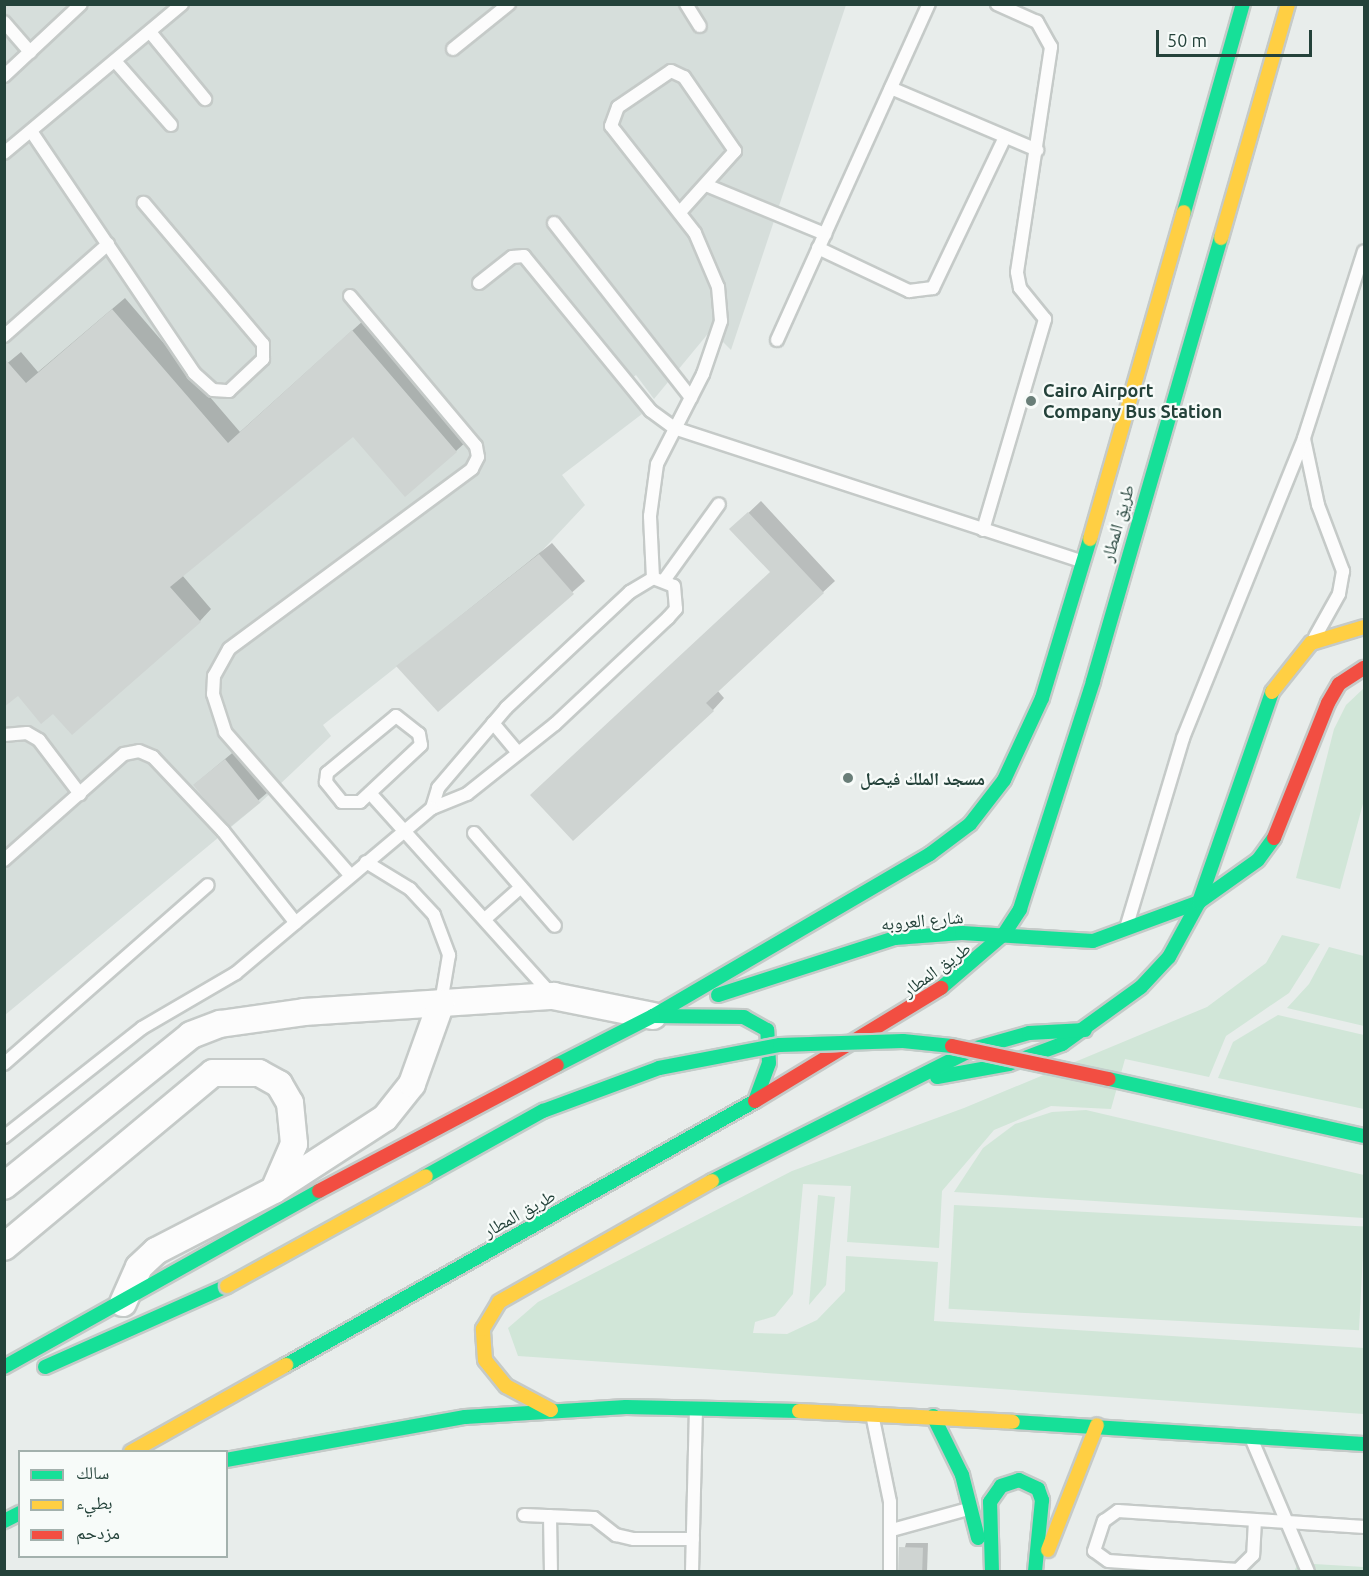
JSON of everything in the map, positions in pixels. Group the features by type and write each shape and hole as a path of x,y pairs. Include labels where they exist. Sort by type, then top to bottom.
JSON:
{"main road":[{"name":"طريق المطار","path":"4,1367 123,1303 417,1136 654,1016 930,854 970,824 1004,780 1025,740 1060,644 1243,4"},
{"name":"طريق المطار","path":"134,1450 755,1101 933,996 1004,934 1032,878 1100,655 1121,539 1288,4"},
{"path":"1094,530 1121,539"},
{"path":"923,1078 1009,1064 1085,1030 1122,1005 1169,957 1199,902 1263,708 1276,681 1311,643 1365,627"},
{"path":"1060,644 1100,655"},
{"name":"شارع العروبه","path":"654,1016 862,945 931,934 1004,934 1079,942 1124,932 1199,902 1258,860 1276,834 1328,703 1339,684 1365,668"},
{"path":"654,1016 734,1017 762,1024 771,1050 755,1101"},
{"path":"551,1410 506,1386 485,1360 483,1329 499,1302 715,1179 1001,1040 1085,1030"},
{"path":"28,1375 227,1286 543,1111 659,1068 780,1045 862,1040 964,1047 1365,1136"},
{"path":"228,1460 342,1435 551,1410 696,1406 1097,1425 1365,1444"},
{"path":"933,1416 972,1508 979,1572"},
{"path":"1040,1572 1097,1425"},
{"path":"992,1572 990,1502 1000,1485 1019,1480 1038,1489 1042,1500 1035,1572"},
{"path":"4,1521 18,1514"}],"street":[{"path":"4,1186 191,1035 220,1024 294,1013 553,996 654,1016"},
{"path":"123,1303 146,1258 274,1190 371,1130 402,1102 441,1003"},
{"path":"4,1247 213,1073 259,1073 279,1084 290,1103 294,1144 274,1190"}],"lane":[{"path":"4,76 81,4"},
{"path":"4,153 182,4"},
{"path":"453,49 509,4"},
{"path":"686,4 700,26"},
{"path":"777,340 929,4"},
{"path":"983,530 1044,328 1042,312 1020,288 1017,272 1051,47 1037,22 997,4"},
{"path":"4,22 30,52"},
{"path":"150,32 205,99"},
{"path":"115,61 171,126"},
{"path":"4,1137 121,1044 236,973 404,829 432,808 461,798 518,753 676,609 678,597 659,578 654,480 674,428 691,398 718,337 722,304 710,260 680,212 611,126 618,107 663,73 684,77 734,147 731,159 680,212"},
{"path":"891,88 1037,150"},
{"path":"31,131 164,331 213,390 229,391 263,359 263,344 144,203"},
{"path":"818,248 909,291 933,288 1005,137"},
{"path":"706,185 825,234"},
{"path":"554,223 691,398"},
{"path":"4,336 108,244"},
{"path":"479,283 512,257 524,256 651,411 674,428 1084,563"},
{"path":"1124,932 1182,738 1304,438 1363,259"},
{"path":"350,296 476,446 478,457 472,469 228,649 214,676 213,694 225,732 350,875"},
{"path":"1304,438 1318,505 1343,572 1339,594 1311,643"},
{"path":"432,808 438,788 493,723 630,591 659,578 719,504"},
{"path":"401,717 419,734 421,746 370,793 355,805 345,804 326,777 384,722 401,717"},
{"path":"493,723 518,753"},
{"path":"4,735 27,733 39,740 80,794"},
{"path":"4,860 124,754 140,751 153,757 223,831 296,923"},
{"path":"370,793 553,996"},
{"path":"474,833 555,926"},
{"path":"366,862 410,889 434,915 449,955 441,1003"},
{"path":"4,1064 208,885"},
{"path":"485,920 521,887"},
{"path":"692,1572 696,1406"},
{"path":"871,1413 888,1484 892,1530 890,1572"},
{"path":"1250,1436 1308,1572"},
{"path":"892,1530 972,1508"},
{"path":"1255,1520 1253,1555 1238,1570 1108,1561 1094,1551 1104,1521 1118,1511 1365,1527"},
{"path":"524,1515 594,1518 625,1538 693,1539"},
{"path":"550,1516 551,1572"}],"shaded area":[{"path":"5,5 846,5 731,350 711,330 654,399 636,375 622,386 642,414 562,475 585,505 539,554 323,725 331,736 260,803 5,1015"}],"green space":[{"path":"1364,688 1364,800 1340,889 1296,878 1334,729 1346,705"},
{"path":"1282,935 1320,944 1289,993 1226,1036 1209,1077 1125,1059 1111,1109 1051,1106 994,1130 942,1191 939,1248 847,1242 851,1186 803,1184 793,1294 775,1316 755,1322 753,1333 787,1334 817,1320 845,1291 846,1256 938,1262 934,1321 1364,1348 1364,1414 518,1356 508,1328 538,1302 792,1171 964,1108 1207,1007 1266,963"},
{"path":"1329,947 1364,956 1364,1026 1287,1008 1309,984"},
{"path":"1278,1015 1364,1035 1364,1109 1218,1078 1233,1042"},
{"path":"1086,1110 1364,1175 1364,1218 954,1192 983,1148 1015,1124 1052,1112"},
{"path":"818,1195 835,1197 826,1285 809,1305"},
{"path":"954,1205 1364,1226 1359,1330 949,1309"},
{"path":"1298,1563 1364,1567 1364,1571 1294,1572"}],"building":[{"path":"112,309 228,443 352,330 457,452 405,497 353,437 170,587 201,622 72,735 53,714 41,724 18,696 4,707 4,358 26,383"},
{"path":"748,512 824,593 706,703 714,711 573,841 530,795 770,572 729,529"},
{"path":"539,554 574,594 438,712 396,666"},
{"path":"225,759 260,803 228,828 193,785"},
{"path":"899,1547 923,1548 922,1572 898,1572"}],"traffic: fast":[{"path":"1184,212 1243,4"},
{"path":"941,988 1004,934 1020,909 1093,681 1221,238"},
{"path":"653,1016 930,854 970,824 1004,780 1042,698 1090,539"},
{"path":"937,1077 1009,1064 1062,1044 1141,987 1169,957 1199,902 1272,692"},
{"path":"718,995 895,938 962,933 1093,941 1199,902 1258,860 1274,838"},
{"path":"286,1365 755,1101 769,1063 767,1030 744,1017 653,1016 557,1065"},
{"path":"712,1181 973,1049 1029,1033 1085,1030"},
{"path":"426,1176 543,1111 659,1068 780,1045 903,1041 952,1046"},
{"path":"1109,1079 1364,1136"},
{"path":"4,1367 319,1191"},
{"path":"45,1367 227,1286"},
{"path":"228,1460 465,1417 626,1407 799,1411"},
{"path":"933,1416 962,1475 978,1538"},
{"path":"1013,1422 1364,1444"},
{"path":"992,1572 990,1502 1001,1486 1019,1480 1038,1489 1042,1500 1035,1572"},
{"path":"4,1521 18,1514"}],"traffic: slow":[{"path":"1221,238 1288,4"},
{"path":"1090,539 1184,212"},
{"path":"1272,692 1311,643 1364,627"},
{"path":"227,1286 426,1176"},
{"path":"551,1410 506,1386 485,1360 483,1329 499,1302 712,1181"},
{"path":"135,1450 286,1365"},
{"path":"799,1411 1013,1422"},
{"path":"1048,1550 1097,1425"}],"traffic: jam":[{"path":"1274,838 1328,703 1339,684 1364,668"},
{"path":"755,1101 941,988"},
{"path":"952,1046 1109,1079"},
{"path":"319,1191 557,1065"}],"place":[{"name":"Cairo Airport Company Bus Station","path":"1031,401"},
{"name":"مسجد الملك فيصل","path":"848,778"}]}
